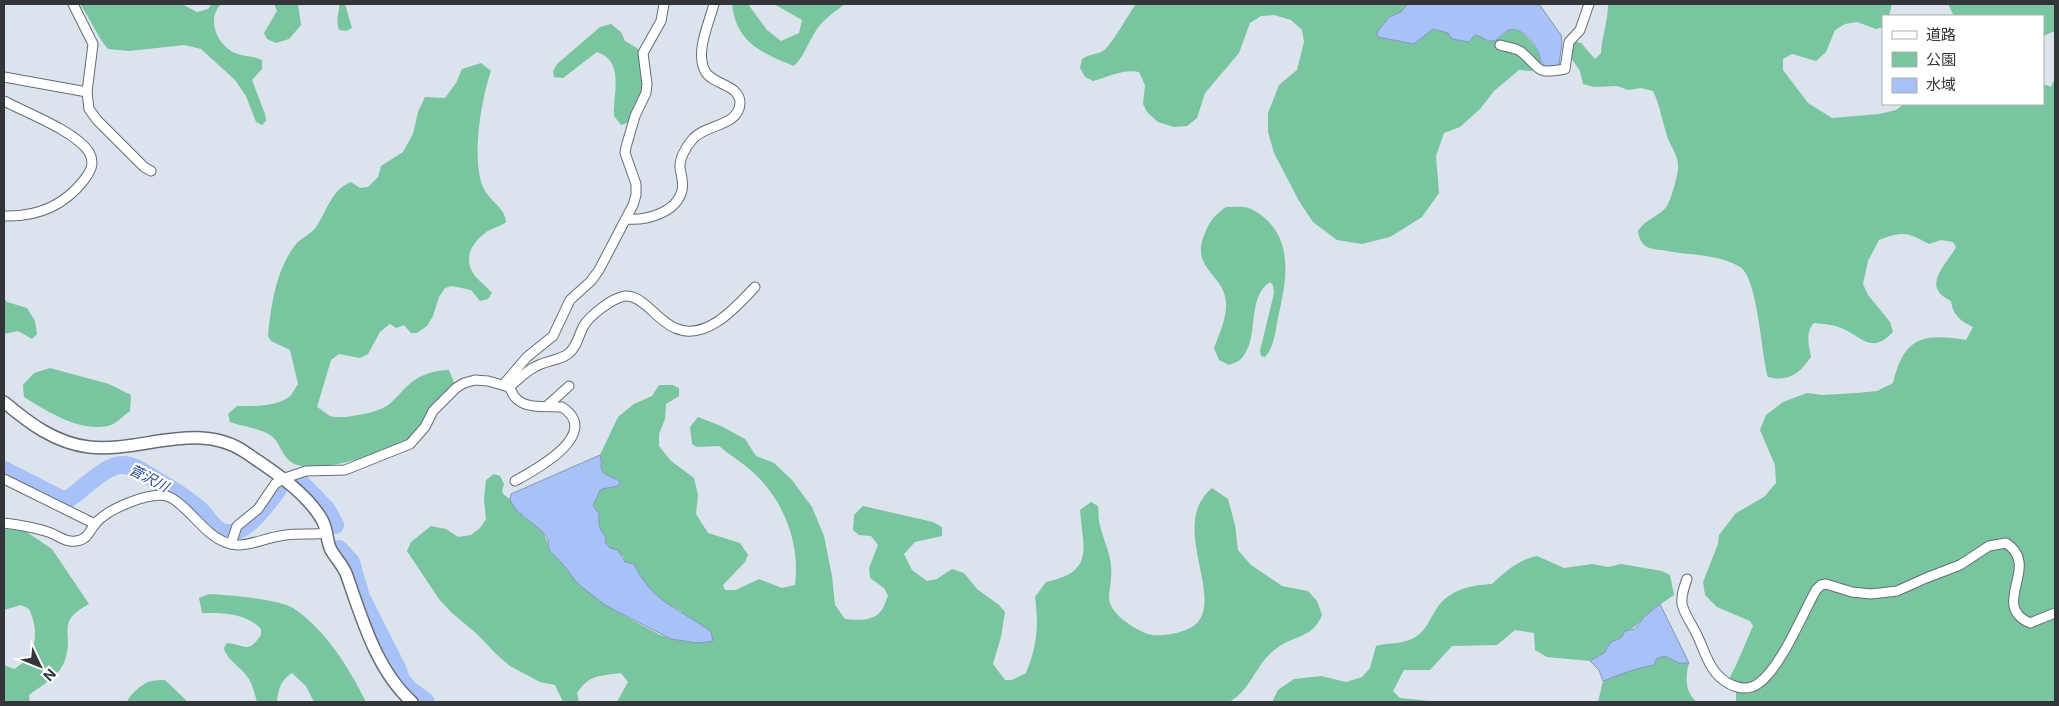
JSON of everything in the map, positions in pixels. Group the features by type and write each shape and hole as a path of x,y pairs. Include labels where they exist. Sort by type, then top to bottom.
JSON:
{"street":[{"path":"73,4 93,44 87,92 89,109 97,120 144,167 151,171"},
{"path":"506,386 527,357 553,336 570,300 599,270 626,220 636,195 636,184 625,154 626,147 635,116 646,94 647,84 643,53 661,20 664,4"},
{"path":"626,220 651,218 674,204 680,197 683,189 680,163 691,141 703,130 729,121 738,110 740,102 732,88 705,72 702,51 714,4"},
{"path":"1500,45 1518,50 1539,70 1547,72 1565,69 1569,42 1580,30 1589,4"},
{"path":"4,77 87,92"},
{"path":"4,101 76,139 88,152 92,161 90,172 65,201 51,208 19,217 4,216"},
{"path":"506,386 532,368 567,354 575,347 589,319 597,311 618,298 633,297 667,324 686,332 713,325 741,302 755,287"},
{"path":"232,540 237,526 258,509 275,484 282,479 306,471 345,470 410,444 425,428 433,411 456,388 475,380 506,386 516,399 530,406 562,407 568,411 574,425 574,432 570,442 552,459 515,481"},
{"path":"548,406 569,386"},
{"path":"4,402 43,431 77,445 106,448 192,438 215,439 242,450 282,479 314,508 322,520 330,549 347,576 351,590 384,666 402,694 412,702"},
{"path":"4,478 95,524"},
{"path":"4,523 49,532 66,541 71,541 84,538 90,534 95,524 127,504 155,496 167,496 180,504 219,540 232,540 253,545 287,534 313,535 327,533"},
{"path":"1687,579 1682,592 1682,605 1715,672 1726,682 1742,689 1758,684 1769,674 1816,590 1821,585 1826,584 1852,592 1871,594 1897,591 1960,565 1989,546 2006,543 2012,547 2019,562 2019,577 2013,600 2013,608 2017,615 2030,623 2055,613"}],"green space":[{"path":"80,4 182,4 197,12 208,9 212,4 221,4 214,17 214,24 223,44 235,53 262,60 262,69 252,80 266,121 262,125 256,122 246,96 235,80 201,49 184,45 129,51 108,49"},
{"path":"274,4 298,4 301,25 289,39 276,43 267,39 264,33 277,11"},
{"path":"339,4 345,4 352,28 346,31 339,30 337,22"},
{"path":"732,4 748,4 767,30 781,41 799,33 802,20 774,4 845,4 820,25 794,66 761,51 745,37 734,17"},
{"path":"1136,4 1408,4 1401,12 1389,17 1448,33 1481,36 1488,41 1495,41 1509,30 1518,30 1531,41 1538,51 1541,67 1531,71 1519,70 1494,91 1480,109 1460,127 1444,133 1436,156 1439,193 1422,217 1390,237 1362,244 1337,240 1313,222 1299,201 1274,153 1268,132 1268,113 1279,85 1297,70 1304,42 1302,30 1291,20 1274,15 1261,16 1250,23 1239,53 1205,93 1197,118 1187,126 1174,127 1158,122 1147,112 1143,104 1145,85 1139,72 1121,72 1093,81 1085,77 1080,68 1082,59 1101,52 1110,44"},
{"path":"1608,4 1892,4 1889,15 1882,15 1882,27 1876,29 1857,22 1845,24 1835,30 1826,52 1816,61 1792,54 1783,59 1783,70 1808,103 1832,118 1879,114 1896,110 1903,105 2044,105 2044,84 2051,87 2055,78 2055,702 1736,702 1736,691 1730,677 1753,626 1750,621 1717,607 1705,595 1703,582 1718,544 1719,535 1736,513 1764,497 1776,483 1775,465 1760,430 1766,415 1783,402 1807,393 1822,395 1877,391 1893,383 1903,356 1910,347 1927,338 1938,337 1966,340 1973,327 1958,317 1953,310 1951,301 1937,289 1936,282 1938,276 1956,247 1953,242 1941,240 1929,244 1910,235 1894,235 1879,240 1868,261 1863,284 1868,295 1890,322 1893,332 1885,339 1873,343 1867,342 1838,327 1814,323 1809,331 1811,357 1807,363 1798,372 1788,377 1768,377 1755,301 1746,274 1740,267 1731,262 1712,257 1650,248 1643,244 1640,238 1638,231 1641,227 1664,210 1669,203 1676,179 1678,161 1667,136 1653,91 1641,88 1628,90 1617,86 1594,87 1583,84 1580,71 1569,55 1573,41 1581,43 1595,59 1601,53"},
{"path":"1948,4 2055,4 2055,31 2044,36 2044,15 1953,14"},
{"path":"611,24 621,32 625,41 637,48 642,54 650,76 630,122 621,125 614,116 616,79 611,63 606,56 597,52 563,78 554,77 553,71 557,64 600,27"},
{"path":"481,63 491,71 481,114 478,165 485,191 504,214 506,222 487,231 475,242 470,253 469,264 475,276 492,293 488,299 480,301 471,290 452,286 445,288 439,297 433,316 427,326 417,333 411,333 404,325 396,328 390,324 380,332 368,354 360,358 339,354 331,360 317,407 330,416 335,417 349,417 372,412 383,408 395,399 416,379 439,371 449,370 454,382 452,388 422,429 392,447 355,460 317,467 302,466 291,462 270,435 257,429 230,422 228,414 237,406 277,403 290,396 298,384 290,350 271,341 268,336 273,300 279,276 289,254 296,244 316,227 334,195 344,185 351,182 360,188 368,187 378,177 381,166 403,152 413,134 418,112 425,97 445,98 456,83 462,69"},
{"path":"1226,207 1249,208 1264,217 1281,241 1285,270 1284,286 1273,344 1268,353 1265,357 1261,356 1260,351 1274,293 1273,285 1270,282 1262,289 1258,298 1250,342 1246,352 1240,360 1229,365 1219,360 1214,348 1225,315 1226,303 1224,293 1204,263 1201,255 1201,245 1209,224"},
{"path":"4,298 7,302 27,308 35,321 37,334 32,339 18,331 4,334"},
{"path":"50,368 109,384 131,395 130,411 111,425 100,427 88,426 65,420 24,397 23,385 34,373"},
{"path":"659,385 673,385 679,388 679,396 666,404 665,419 659,434 659,446 671,461 694,478 698,495 696,514 708,533 740,543 748,555 745,562 723,585 725,590 736,590 759,579 782,588 795,585 796,570 793,541 784,514 777,501 769,489 750,469 719,446 697,447 692,444 690,427 698,417 721,426 745,439 756,456 774,463 792,480 812,507 824,536 832,576 835,605 845,619 864,620 877,615 882,610 888,596 884,588 870,578 869,568 878,545 871,536 859,535 853,530 854,515 863,506 933,522 942,527 942,536 915,542 904,554 912,570 927,581 937,579 952,569 964,573 977,589 999,605 1005,612 1001,637 993,664 1005,680 1012,680 1026,673 1030,663 1036,636 1035,597 1046,582 1062,578 1079,565 1083,547 1080,510 1091,502 1098,506 1099,523 1110,561 1110,602 1117,614 1142,632 1154,635 1167,635 1189,629 1198,622 1204,609 1204,593 1195,538 1195,520 1200,503 1212,488 1228,499 1235,525 1238,550 1251,565 1282,586 1308,591 1317,601 1322,615 1318,623 1308,632 1277,648 1270,654 1249,683 1237,697 1229,702 617,702 628,682 621,673 591,679 577,693 579,702 563,702 555,685 540,682 510,666 452,613 439,599 407,551 411,542 431,526 446,529 458,537 471,535 480,528 486,519 484,499 486,480 494,474 500,476 504,484 502,491 504,495 511,500 521,515 537,526 545,535 549,550 605,605 660,635 698,643 681,611 667,604 653,593 639,575 625,562 623,556 610,548 599,526 599,514 593,506 600,490 616,487 620,481 606,475 602,471 600,455 618,417 634,404 652,396"},
{"path":"4,529 25,531 52,549 89,604 78,611 69,623 65,660 59,671 29,695 30,702 4,702 4,665 14,669 28,657 34,643 35,626 29,609 21,605 4,610"},
{"path":"1537,556 1564,568 1592,564 1608,567 1621,564 1662,571 1670,575 1674,595 1647,614 1630,630 1626,631 1621,638 1611,642 1604,653 1590,661 1547,657 1535,650 1534,633 1515,630 1497,645 1452,646 1430,670 1404,670 1393,691 1400,698 1440,702 1272,702 1278,690 1294,679 1321,676 1346,682 1362,677 1370,668 1376,646 1402,642 1417,636 1448,596 1469,587 1492,584 1518,563"},
{"path":"209,594 240,596 277,602 293,608 316,627 336,650 366,702 314,702 306,686 292,673 285,678 281,685 277,702 257,702 249,679 231,660 224,648 227,643 246,647 253,645 261,635 261,629 248,620 234,615 202,613 199,598"},
{"path":"1665,656 1679,663 1689,663 1687,674 1688,689 1697,702 1598,702 1603,681 1653,665 1657,658"},
{"path":"165,680 188,702 127,702 141,686 149,682"}],"water":[{"path":"1408,4 1539,4 1561,35 1559,65 1544,66 1538,51 1530,39 1518,30 1513,29 1493,41 1488,41 1475,35 1469,42 1452,39 1448,33 1433,29 1414,44 1378,37 1377,32 1389,17 1401,12"},
{"path":"600,455 603,472 620,481 617,486 600,490 593,506 599,514 600,526 606,537 605,542 610,548 618,550 625,562 634,564 656,595 711,632 713,641 698,643 671,639 605,605 577,583 562,563 549,550 548,539 543,532 516,510 510,500 511,494"},
{"path":"1660,604 1689,663 1679,663 1665,656 1657,658 1654,665 1603,681 1599,670 1590,661 1604,653 1611,642 1621,638 1625,631 1635,629 1644,617"}],"waterway":[{"name":"菅沢川","path":"4,470 65,501 109,469 116,466 130,466 182,496 199,509 217,529 228,533 237,531 253,519 278,489"},
{"name":"菅沢川","path":"298,480 327,510 335,525"},
{"name":"菅沢川","path":"339,549 351,562 361,597 397,668 401,680 410,690 426,702"}]}
